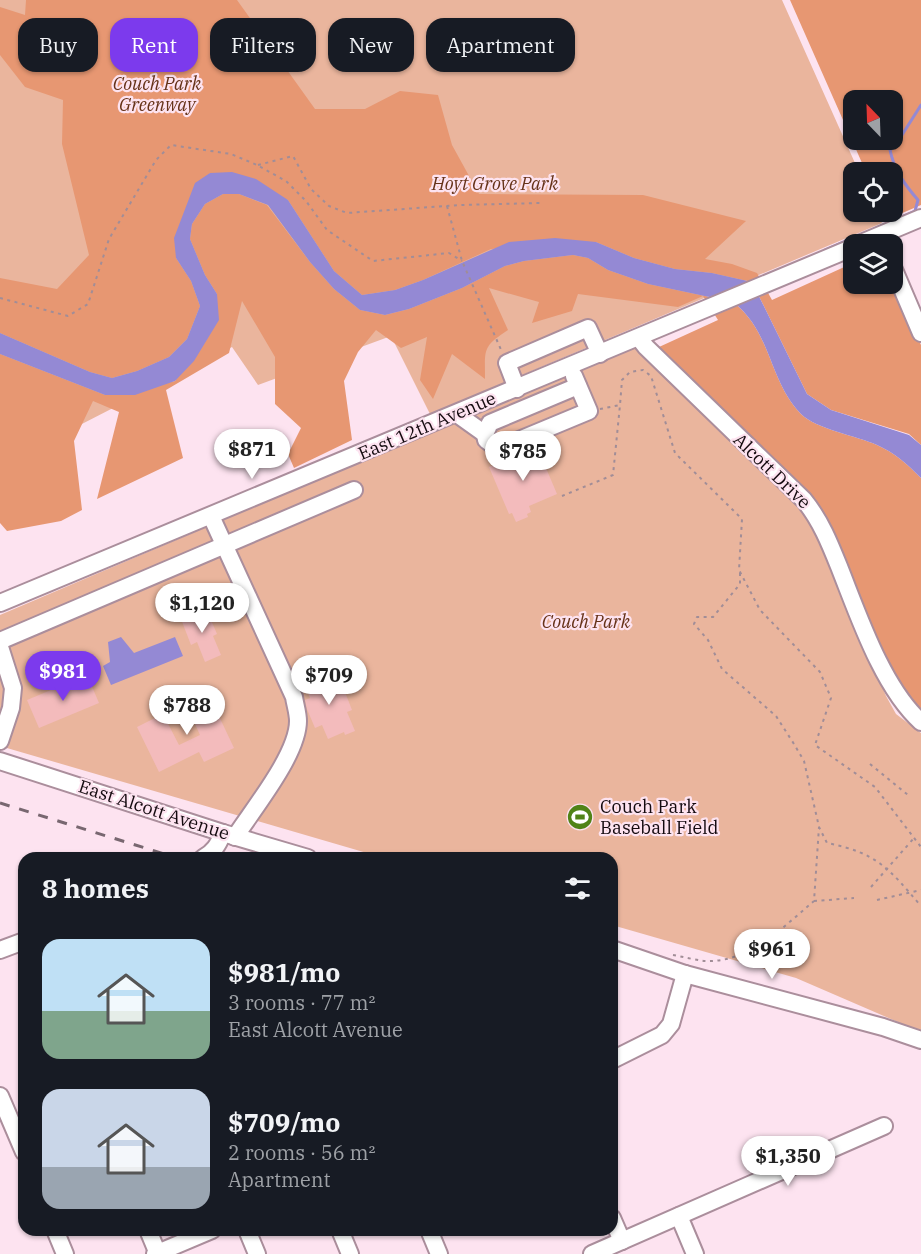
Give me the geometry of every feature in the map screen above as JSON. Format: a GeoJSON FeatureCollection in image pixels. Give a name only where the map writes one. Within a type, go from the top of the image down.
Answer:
{"type":"FeatureCollection","features":[{"type":"Feature","properties":{"kind":"street"},"geometry":{"type":"LineString","coordinates":[[893,234],[921,218]]}},
{"type":"Feature","properties":{"kind":"street","name":"East 12th Avenue"},"geometry":{"type":"LineString","coordinates":[[0,603],[843,252]]}},
{"type":"Feature","properties":{"kind":"street"},"geometry":{"type":"LineString","coordinates":[[903,291],[921,333]]}},
{"type":"Feature","properties":{"kind":"street"},"geometry":{"type":"LineString","coordinates":[[517,389],[507,363],[588,328],[600,354]]}},
{"type":"Feature","properties":{"kind":"street","name":"Alcott Drive"},"geometry":{"type":"LineString","coordinates":[[639,338],[804,500],[816,515],[861,621],[894,690],[906,708],[921,722]]}},
{"type":"Feature","properties":{"kind":"street"},"geometry":{"type":"LineString","coordinates":[[487,428],[486,441],[497,448],[589,411],[570,366]]}},
{"type":"Feature","properties":{"kind":"street"},"geometry":{"type":"LineString","coordinates":[[487,428],[578,386]]}},
{"type":"Feature","properties":{"kind":"street"},"geometry":{"type":"LineString","coordinates":[[465,410],[487,428]]}},
{"type":"Feature","properties":{"kind":"street"},"geometry":{"type":"LineString","coordinates":[[0,641],[354,490]]}},
{"type":"Feature","properties":{"kind":"street"},"geometry":{"type":"LineString","coordinates":[[211,516],[294,697],[298,721],[293,744],[285,760],[229,835],[213,852]]}},
{"type":"Feature","properties":{"kind":"street"},"geometry":{"type":"LineString","coordinates":[[0,647],[13,688],[11,708],[0,741]]}},
{"type":"Feature","properties":{"kind":"street","name":"East Alcott Avenue"},"geometry":{"type":"LineString","coordinates":[[0,761],[287,852]]}},
{"type":"Feature","properties":{"kind":"street"},"geometry":{"type":"LineString","coordinates":[[0,950],[18,943]]}},
{"type":"Feature","properties":{"kind":"street"},"geometry":{"type":"LineString","coordinates":[[618,951],[685,974],[883,1027],[921,1040]]}},
{"type":"Feature","properties":{"kind":"street"},"geometry":{"type":"LineString","coordinates":[[618,1057],[662,1035],[672,1024],[685,974]]}},
{"type":"Feature","properties":{"kind":"street"},"geometry":{"type":"LineString","coordinates":[[0,1096],[13,1129]]}},
{"type":"Feature","properties":{"kind":"street"},"geometry":{"type":"LineString","coordinates":[[592,1254],[884,1126]]}},
{"type":"Feature","properties":{"kind":"street"},"geometry":{"type":"LineString","coordinates":[[679,1216],[695,1254]]}},
{"type":"Feature","properties":{"kind":"street"},"geometry":{"type":"LineString","coordinates":[[618,1232],[622,1241]]}},
{"type":"Feature","properties":{"kind":"street"},"geometry":{"type":"LineString","coordinates":[[58,1236],[65,1254]]}},
{"type":"Feature","properties":{"kind":"street"},"geometry":{"type":"LineString","coordinates":[[150,1236],[157,1254],[198,1236]]}},
{"type":"Feature","properties":{"kind":"street"},"geometry":{"type":"LineString","coordinates":[[250,1236],[257,1254]]}},
{"type":"Feature","properties":{"kind":"street"},"geometry":{"type":"LineString","coordinates":[[342,1236],[350,1254]]}},
{"type":"Feature","properties":{"kind":"street"},"geometry":{"type":"LineString","coordinates":[[432,1236],[439,1254]]}},
{"type":"Feature","properties":{"kind":"path"},"geometry":{"type":"LineString","coordinates":[[0,298],[68,316],[88,304],[109,239],[156,160],[171,145],[231,154],[286,181],[306,201],[327,230],[373,261],[449,253],[462,261]]}},
{"type":"Feature","properties":{"kind":"path"},"geometry":{"type":"LineString","coordinates":[[257,165],[293,156],[310,189],[329,206],[347,213],[447,206],[541,203]]}},
{"type":"Feature","properties":{"kind":"path"},"geometry":{"type":"LineString","coordinates":[[447,206],[462,261],[507,363]]}},
{"type":"Feature","properties":{"kind":"path"},"geometry":{"type":"LineString","coordinates":[[562,495],[613,475],[622,380],[630,372],[643,370],[651,376],[675,453],[742,519],[740,584],[713,616],[698,617],[694,624],[708,640],[722,669],[776,716],[794,744],[804,761],[819,827],[827,843],[850,848],[887,867],[921,906]]}},
{"type":"Feature","properties":{"kind":"path"},"geometry":{"type":"LineString","coordinates":[[589,411],[620,405]]}},
{"type":"Feature","properties":{"kind":"path"},"geometry":{"type":"LineString","coordinates":[[740,570],[760,610],[820,672],[831,698],[815,745],[875,787],[921,847]]}},
{"type":"Feature","properties":{"kind":"path"},"geometry":{"type":"LineString","coordinates":[[870,764],[908,795]]}},
{"type":"Feature","properties":{"kind":"path"},"geometry":{"type":"LineString","coordinates":[[814,901],[819,827]]}},
{"type":"Feature","properties":{"kind":"path"},"geometry":{"type":"LineString","coordinates":[[871,887],[914,838]]}},
{"type":"Feature","properties":{"kind":"path"},"geometry":{"type":"LineString","coordinates":[[877,900],[921,890]]}},
{"type":"Feature","properties":{"kind":"path"},"geometry":{"type":"LineString","coordinates":[[668,954],[706,961],[735,956],[760,945],[814,901],[854,898]]}},
{"type":"Feature","properties":{"kind":"green space","name":"Hoyt Grove Park"},"geometry":{"type":"Polygon","coordinates":[[[0,0],[782,0],[843,136],[843,150],[849,150],[855,162],[843,162],[843,222],[882,223],[856,234],[843,234],[843,239],[430,414],[391,336],[258,385],[232,347],[0,466],[0,0]]]}},
{"type":"Feature","properties":{"kind":"green space","name":"Couch Park Greenway"},"geometry":{"type":"Polygon","coordinates":[[[26,0],[237,0],[250,18],[210,18],[210,72],[289,72],[315,109],[365,109],[400,91],[438,95],[452,145],[479,194],[643,195],[746,221],[705,259],[732,264],[757,273],[772,300],[843,268],[843,294],[898,294],[921,345],[921,445],[909,434],[831,410],[807,394],[752,282],[712,273],[675,269],[634,258],[596,242],[491,249],[423,280],[395,290],[362,295],[334,271],[288,200],[210,173],[176,258],[191,281],[200,306],[187,339],[169,357],[137,371],[112,378],[90,372],[0,333],[0,278],[57,289],[89,255],[62,144],[63,100],[25,87],[0,55],[0,7],[25,15],[26,0]]]}},
{"type":"Feature","properties":{"kind":"green space"},"geometry":{"type":"Polygon","coordinates":[[[790,0],[921,0],[921,205],[903,213],[903,162],[862,162],[856,150],[903,150],[903,90],[843,90],[843,120],[790,0]]]}},
{"type":"Feature","properties":{"kind":"green space"},"geometry":{"type":"Polygon","coordinates":[[[223,194],[239,194],[267,205],[310,262],[334,289],[360,310],[385,315],[409,309],[462,288],[505,266],[524,261],[573,255],[588,258],[608,270],[648,284],[733,302],[746,314],[755,327],[782,386],[790,401],[801,414],[816,424],[883,448],[900,459],[921,478],[921,718],[893,690],[804,500],[659,347],[718,320],[703,296],[678,307],[578,294],[572,311],[532,323],[539,302],[489,288],[508,330],[489,345],[485,355],[485,379],[452,354],[433,399],[420,380],[427,337],[401,348],[376,330],[358,352],[344,381],[352,440],[294,468],[288,454],[301,428],[275,404],[275,357],[242,301],[229,353],[166,390],[183,458],[97,499],[119,412],[93,401],[74,441],[82,510],[61,521],[7,531],[0,523],[0,354],[105,395],[175,381],[217,294],[205,275],[190,239],[192,224],[205,204],[223,194]]]}},
{"type":"Feature","properties":{"kind":"green space","name":"Couch Park"},"geometry":{"type":"Polygon","coordinates":[[[636,344],[814,519],[886,696],[896,714],[921,733],[921,1032],[796,978],[618,927],[618,852],[363,852],[0,746],[0,615],[636,344]]]}},
{"type":"Feature","properties":{"kind":"shaded area"},"geometry":{"type":"Polygon","coordinates":[[[232,172],[256,179],[288,200],[334,271],[362,295],[395,290],[423,280],[509,242],[555,238],[596,242],[634,258],[675,269],[712,273],[752,282],[807,394],[831,410],[909,435],[921,445],[921,478],[900,459],[883,448],[816,424],[801,414],[790,401],[782,386],[755,327],[746,314],[733,302],[648,284],[608,270],[588,258],[573,255],[524,261],[505,266],[462,288],[409,309],[385,315],[360,310],[334,289],[310,262],[268,205],[239,194],[223,194],[205,204],[192,224],[190,239],[205,275],[217,294],[219,320],[194,361],[175,381],[135,395],[105,395],[0,354],[0,333],[90,372],[112,378],[137,371],[169,357],[187,339],[200,306],[191,281],[176,258],[174,238],[195,183],[210,173],[232,172]]]}},
{"type":"Feature","properties":{"kind":"shaded area"},"geometry":{"type":"Polygon","coordinates":[[[121,637],[134,653],[175,637],[183,656],[111,685],[103,666],[110,662],[108,642],[121,637]]]}},
{"type":"Feature","properties":{"kind":"building"},"geometry":{"type":"Polygon","coordinates":[[[537,447],[557,494],[529,506],[531,512],[527,514],[528,517],[516,522],[512,513],[509,514],[489,467],[509,458],[508,456],[512,453],[517,455],[537,447]]]}},
{"type":"Feature","properties":{"kind":"building"},"geometry":{"type":"Polygon","coordinates":[[[206,608],[217,634],[213,636],[221,655],[205,662],[197,642],[191,645],[181,619],[206,608]]]}},
{"type":"Feature","properties":{"kind":"building"},"geometry":{"type":"Polygon","coordinates":[[[328,670],[336,689],[343,687],[352,710],[347,712],[355,731],[345,735],[344,732],[328,739],[322,725],[315,728],[307,709],[305,700],[310,698],[304,684],[321,677],[320,674],[328,670]]]}},
{"type":"Feature","properties":{"kind":"building"},"geometry":{"type":"Polygon","coordinates":[[[87,675],[99,703],[39,728],[27,700],[87,675]]]}},
{"type":"Feature","properties":{"kind":"building"},"geometry":{"type":"Polygon","coordinates":[[[208,693],[234,748],[204,762],[199,752],[159,772],[137,727],[163,714],[179,745],[200,735],[186,704],[208,693]]]}},
{"type":"Feature","properties":{"kind":"waterway"},"geometry":{"type":"LineString","coordinates":[[874,229],[915,211],[918,200],[901,177],[890,150],[895,146],[921,105]]}},
{"type":"Feature","properties":{"kind":"waterway"},"geometry":{"type":"LineString","coordinates":[[825,250],[843,242]]}},
{"type":"Feature","properties":{"kind":"railway"},"geometry":{"type":"LineString","coordinates":[[0,803],[158,852]]}},
{"type":"Feature","properties":{"kind":"place","name":"Couch Park Baseball Field"},"geometry":{"type":"Point","coordinates":[580,817]}}]}
